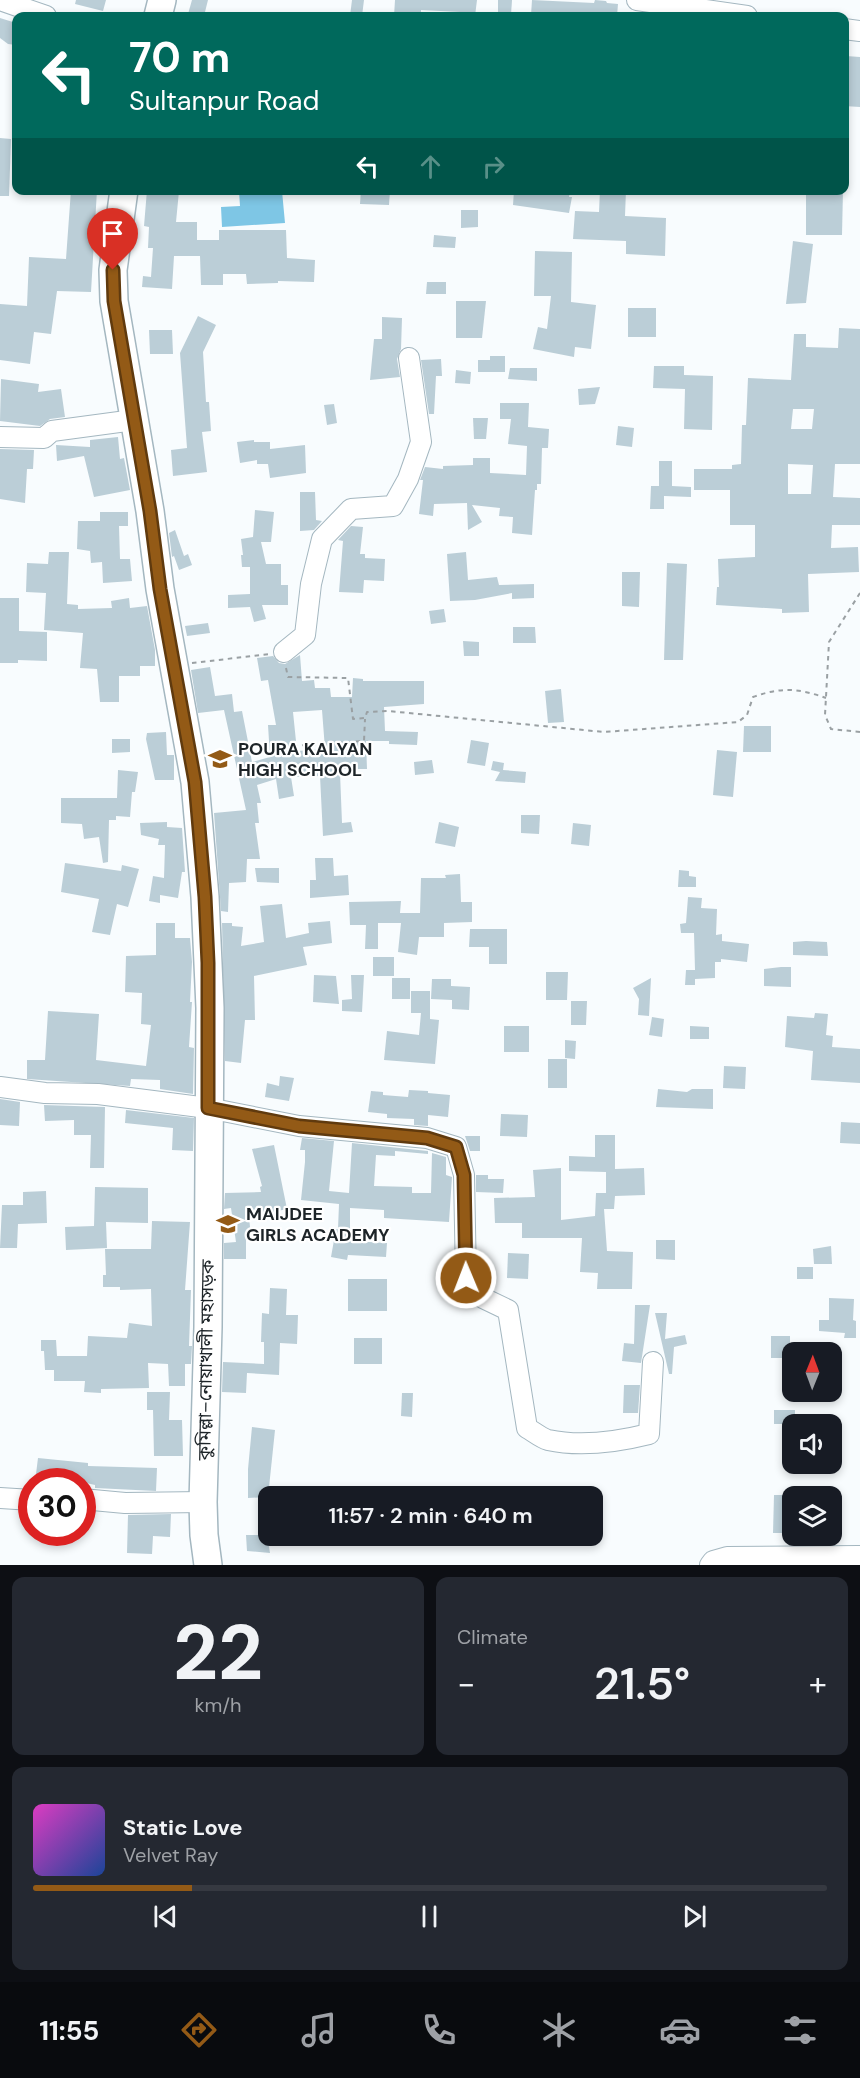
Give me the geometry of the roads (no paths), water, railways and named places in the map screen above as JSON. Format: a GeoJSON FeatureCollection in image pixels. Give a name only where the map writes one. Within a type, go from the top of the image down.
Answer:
{"type":"FeatureCollection","features":[{"type":"Feature","properties":{"kind":"highway","name":"কুমিল্লা–নোয়াখালী মহাসড়ক"},"geometry":{"type":"LineString","coordinates":[[123,195],[113,270],[114,301],[150,511],[160,589],[195,782],[205,897],[210,1008],[208,1327],[203,1502],[208,1565]]}},
{"type":"Feature","properties":{"kind":"street"},"geometry":{"type":"LineString","coordinates":[[0,0],[34,12]]}},
{"type":"Feature","properties":{"kind":"street"},"geometry":{"type":"LineString","coordinates":[[637,0],[720,12]]}},
{"type":"Feature","properties":{"kind":"street"},"geometry":{"type":"LineString","coordinates":[[284,652],[305,635],[310,584],[322,539],[351,509],[393,506],[408,479],[421,442],[409,358]]}},
{"type":"Feature","properties":{"kind":"street"},"geometry":{"type":"LineString","coordinates":[[0,437],[44,438],[52,431],[134,420]]}},
{"type":"Feature","properties":{"kind":"street"},"geometry":{"type":"LineString","coordinates":[[0,1087],[45,1093],[98,1094],[208,1108],[299,1126],[427,1138],[456,1147],[464,1175],[466,1278],[483,1298],[508,1310],[527,1428],[546,1439],[572,1442],[620,1441],[649,1434],[653,1362]]}},
{"type":"Feature","properties":{"kind":"street"},"geometry":{"type":"LineString","coordinates":[[0,1498],[18,1499]]}},
{"type":"Feature","properties":{"kind":"street"},"geometry":{"type":"LineString","coordinates":[[96,1500],[125,1503],[203,1502]]}},
{"type":"Feature","properties":{"kind":"street"},"geometry":{"type":"LineString","coordinates":[[710,1565],[712,1561],[727,1557],[860,1556]]}},
{"type":"Feature","properties":{"kind":"water"},"geometry":{"type":"Polygon","coordinates":[[[239,195],[282,195],[285,223],[222,227],[221,207],[240,206],[239,195]]]}},
{"type":"Feature","properties":{"kind":"place","name":"POURA KALYAN HIGH SCHOOL"},"geometry":{"type":"Point","coordinates":[220,759]}},
{"type":"Feature","properties":{"kind":"place","name":"MAIJDEE GIRLS ACADEMY"},"geometry":{"type":"Point","coordinates":[228,1224]}}]}
